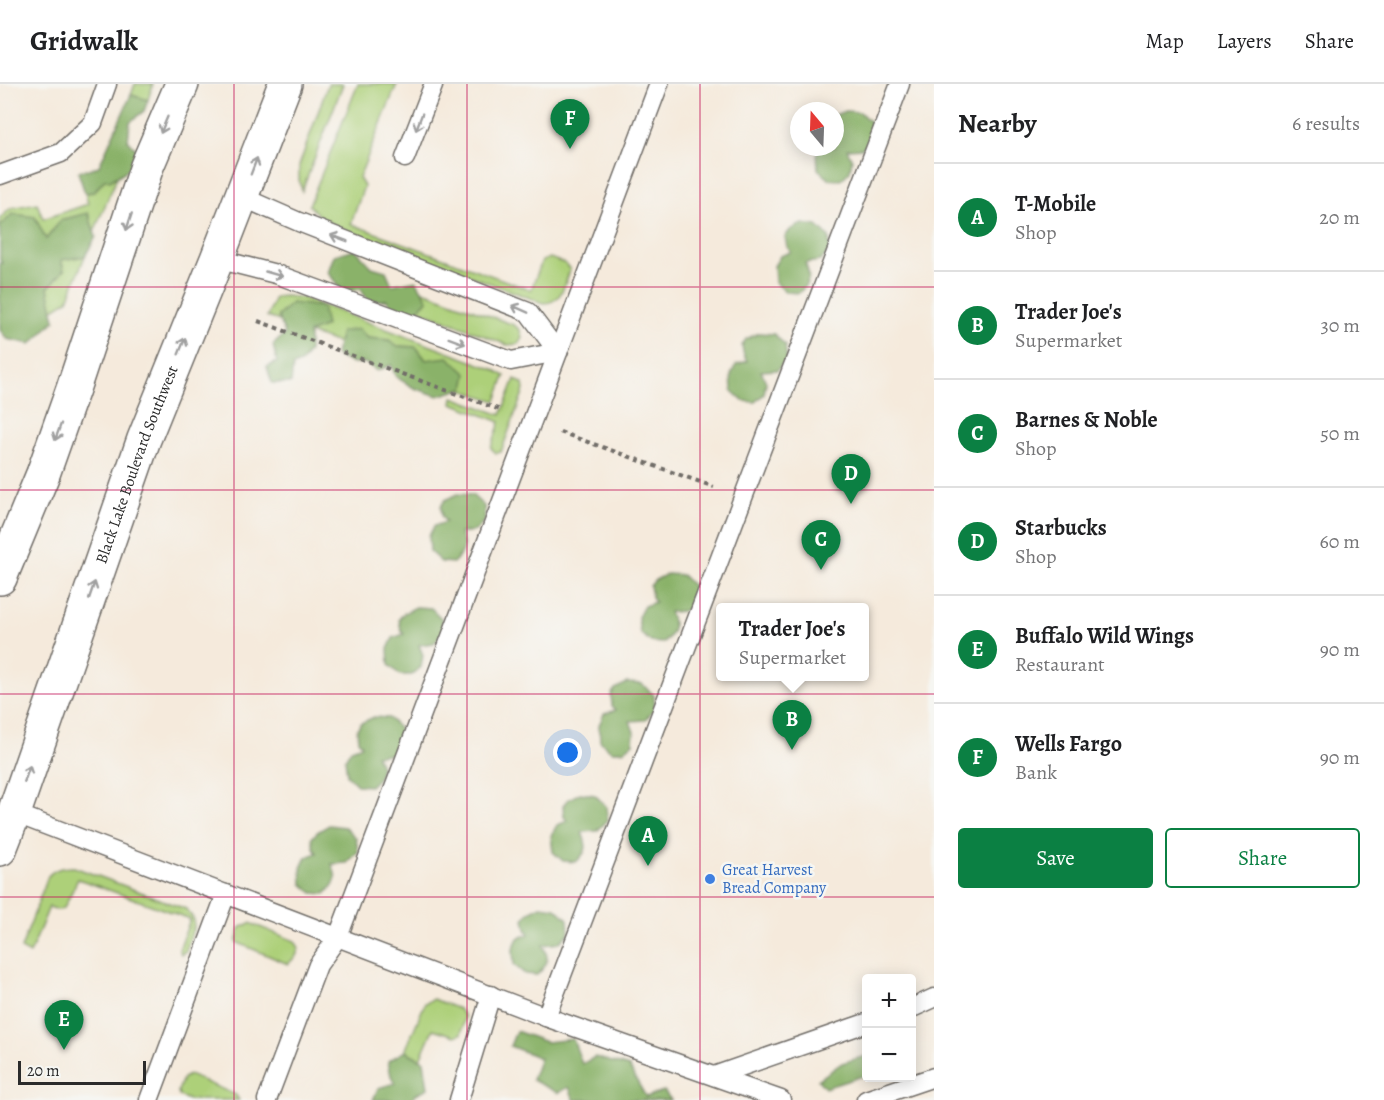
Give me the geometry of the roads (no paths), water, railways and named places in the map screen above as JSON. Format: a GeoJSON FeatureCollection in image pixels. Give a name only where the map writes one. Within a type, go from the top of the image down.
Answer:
{"type":"FeatureCollection","features":[{"type":"Feature","properties":{"kind":"main road"},"geometry":{"type":"LineString","coordinates":[[0,578],[66,411],[147,166],[182,84]]}},
{"type":"Feature","properties":{"kind":"main road","name":"Black Lake Boulevard Southwest"},"geometry":{"type":"LineString","coordinates":[[0,849],[144,439],[285,84]]}},
{"type":"Feature","properties":{"kind":"lane"},"geometry":{"type":"LineString","coordinates":[[0,175],[61,153],[93,123],[107,84]]}},
{"type":"Feature","properties":{"kind":"lane"},"geometry":{"type":"LineString","coordinates":[[267,1100],[318,965],[338,937],[659,84]]}},
{"type":"Feature","properties":{"kind":"lane"},"geometry":{"type":"LineString","coordinates":[[546,1017],[900,84]]}},
{"type":"Feature","properties":{"kind":"lane"},"geometry":{"type":"LineString","coordinates":[[405,158],[433,86]]}},
{"type":"Feature","properties":{"kind":"lane"},"geometry":{"type":"LineString","coordinates":[[242,197],[528,312],[558,352]]}},
{"type":"Feature","properties":{"kind":"lane"},"geometry":{"type":"LineString","coordinates":[[217,259],[276,274],[511,360],[558,352]]}},
{"type":"Feature","properties":{"kind":"lane"},"geometry":{"type":"LineString","coordinates":[[14,813],[546,1017],[781,1100]]}},
{"type":"Feature","properties":{"kind":"lane"},"geometry":{"type":"LineString","coordinates":[[149,1100],[226,894]]}},
{"type":"Feature","properties":{"kind":"lane"},"geometry":{"type":"LineString","coordinates":[[459,1100],[491,995]]}},
{"type":"Feature","properties":{"kind":"lane"},"geometry":{"type":"LineString","coordinates":[[916,1006],[934,998]]}},
{"type":"Feature","properties":{"kind":"lane"},"geometry":{"type":"LineString","coordinates":[[714,1076],[862,1025]]}},
{"type":"Feature","properties":{"kind":"lane"},"geometry":{"type":"LineString","coordinates":[[866,1100],[934,1077]]}},
{"type":"Feature","properties":{"kind":"place","name":"Wells Fargo"},"geometry":{"type":"Point","coordinates":[570,149]}},
{"type":"Feature","properties":{"kind":"place","name":"Starbucks"},"geometry":{"type":"Point","coordinates":[851,504]}},
{"type":"Feature","properties":{"kind":"place","name":"Barnes & Noble"},"geometry":{"type":"Point","coordinates":[821,570]}},
{"type":"Feature","properties":{"kind":"place","name":"Trader Joe's"},"geometry":{"type":"Point","coordinates":[792,750]}},
{"type":"Feature","properties":{"kind":"place","name":"T-Mobile"},"geometry":{"type":"Point","coordinates":[648,866]}},
{"type":"Feature","properties":{"kind":"place","name":"Great Harvest Bread Company"},"geometry":{"type":"Point","coordinates":[710,879]}},
{"type":"Feature","properties":{"kind":"place","name":"Buffalo Wild Wings"},"geometry":{"type":"Point","coordinates":[64,1050]}}]}
